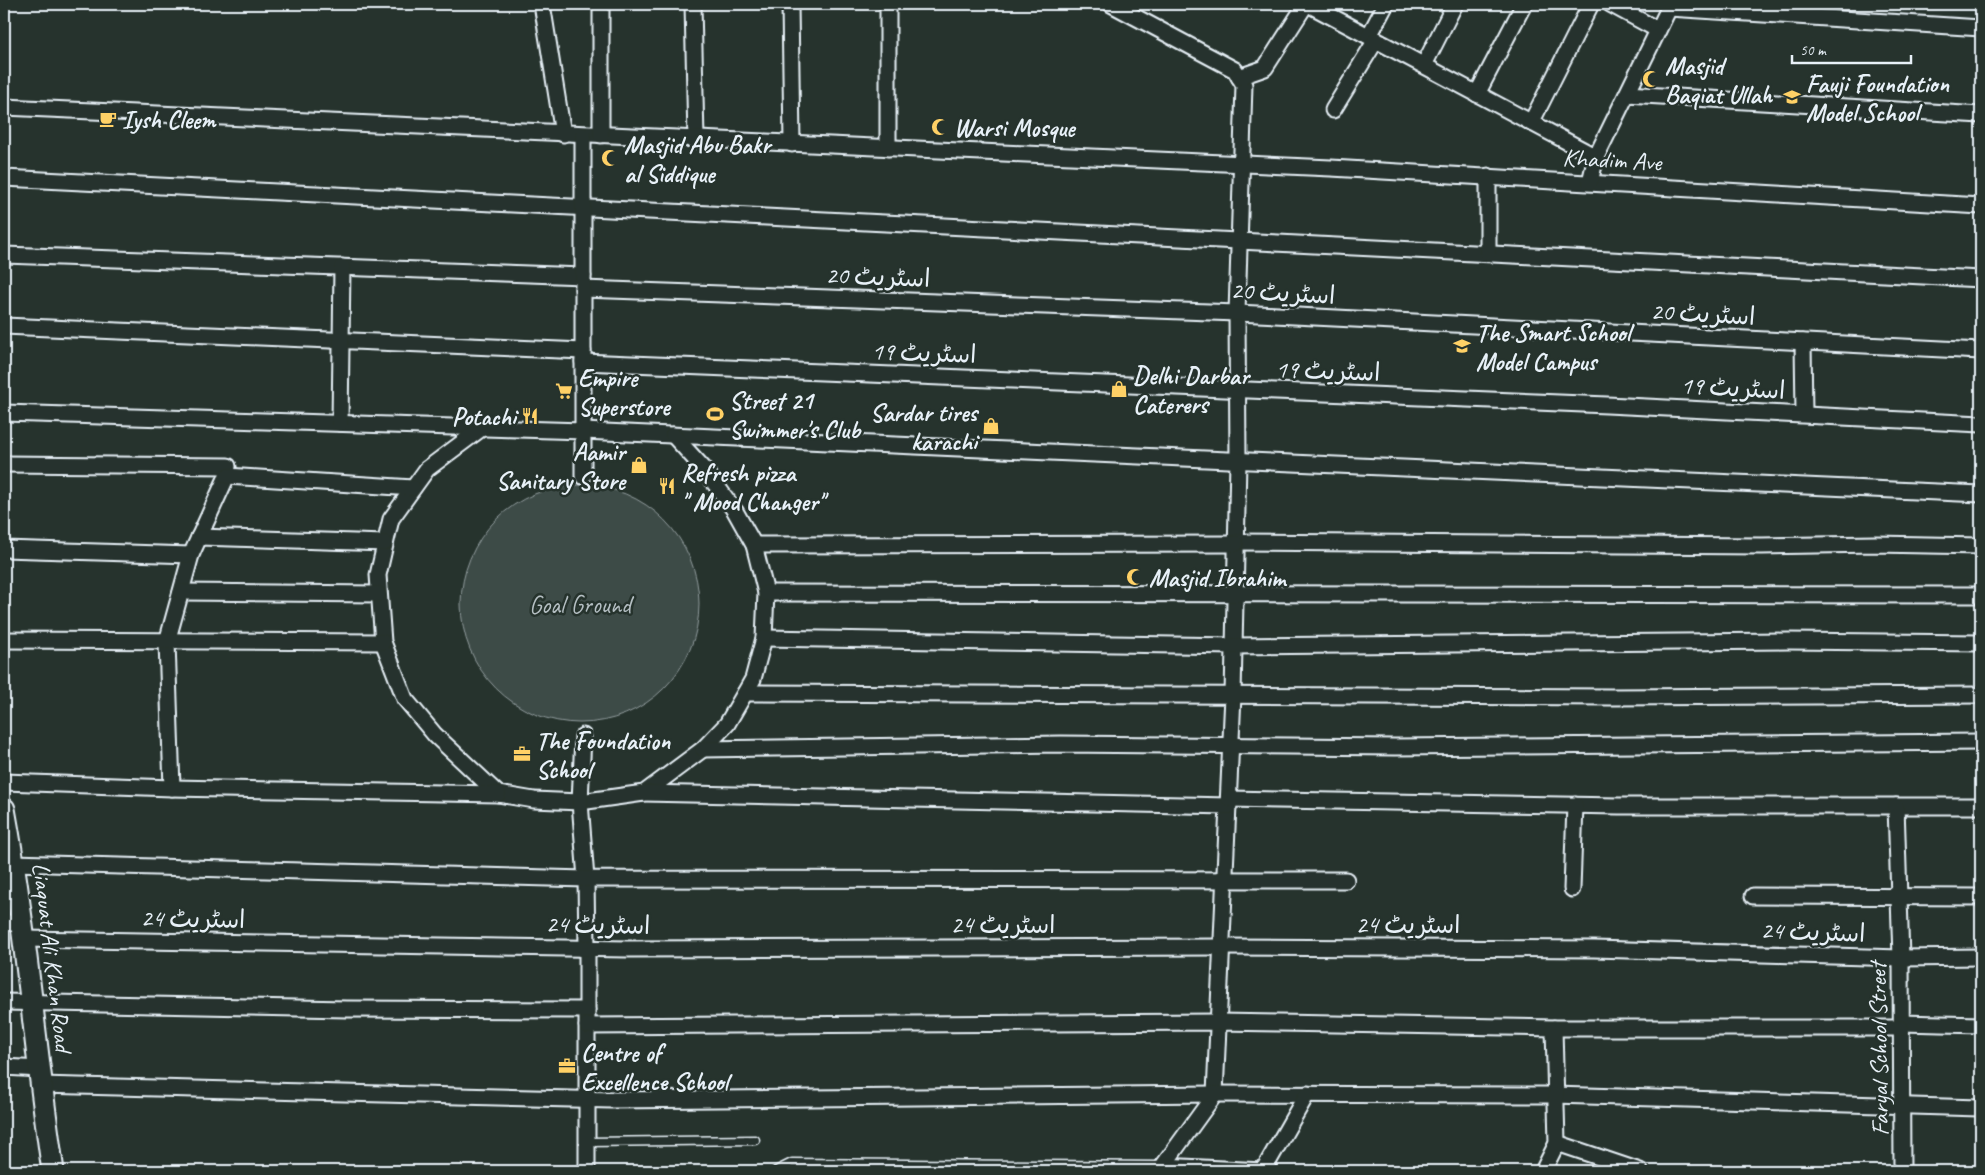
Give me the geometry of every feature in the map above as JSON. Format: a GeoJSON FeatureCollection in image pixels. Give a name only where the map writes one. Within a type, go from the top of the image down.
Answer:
{"type":"FeatureCollection","features":[{"type":"Feature","properties":{"kind":"main road","name":"Liaquat Ali Khan Road"},"geometry":{"type":"LineString","coordinates":[[4,809],[17,928],[33,1004],[40,1077],[54,1171]]}},
{"type":"Feature","properties":{"kind":"street"},"geometry":{"type":"LineString","coordinates":[[542,4],[562,134]]}},
{"type":"Feature","properties":{"kind":"street"},"geometry":{"type":"LineString","coordinates":[[601,4],[601,136]]}},
{"type":"Feature","properties":{"kind":"street"},"geometry":{"type":"LineString","coordinates":[[693,4],[696,140]]}},
{"type":"Feature","properties":{"kind":"street"},"geometry":{"type":"LineString","coordinates":[[790,4],[792,144]]}},
{"type":"Feature","properties":{"kind":"street"},"geometry":{"type":"LineString","coordinates":[[888,4],[888,148]]}},
{"type":"Feature","properties":{"kind":"street"},"geometry":{"type":"LineString","coordinates":[[1111,4],[1235,70],[1244,85],[1240,164],[1240,240],[1237,313],[1238,461],[1233,695],[1229,747],[1226,879],[1215,1094],[1163,1168]]}},
{"type":"Feature","properties":{"kind":"street"},"geometry":{"type":"LineString","coordinates":[[1333,110],[1372,38],[1386,4]]}},
{"type":"Feature","properties":{"kind":"street"},"geometry":{"type":"LineString","coordinates":[[1424,65],[1456,4]]}},
{"type":"Feature","properties":{"kind":"street"},"geometry":{"type":"LineString","coordinates":[[1477,94],[1524,4]]}},
{"type":"Feature","properties":{"kind":"street"},"geometry":{"type":"LineString","coordinates":[[1531,123],[1591,4]]}},
{"type":"Feature","properties":{"kind":"street"},"geometry":{"type":"LineString","coordinates":[[1610,4],[1658,30]]}},
{"type":"Feature","properties":{"kind":"street"},"geometry":{"type":"LineString","coordinates":[[1239,77],[1265,68],[1311,5],[1596,157]]}},
{"type":"Feature","properties":{"kind":"street"},"geometry":{"type":"LineString","coordinates":[[1590,182],[1596,157],[1670,6],[1981,28]]}},
{"type":"Feature","properties":{"kind":"street"},"geometry":{"type":"LineString","coordinates":[[1627,94],[1981,115]]}},
{"type":"Feature","properties":{"kind":"street","name":"Khadim Ave"},"geometry":{"type":"LineString","coordinates":[[4,107],[1488,176],[1981,206]]}},
{"type":"Feature","properties":{"kind":"street"},"geometry":{"type":"LineString","coordinates":[[583,135],[583,476]]}},
{"type":"Feature","properties":{"kind":"street"},"geometry":{"type":"LineString","coordinates":[[1488,176],[1488,253]]}},
{"type":"Feature","properties":{"kind":"street"},"geometry":{"type":"LineString","coordinates":[[4,178],[1981,279]]}},
{"type":"Feature","properties":{"kind":"street","name":"اسٹریٹ 20"},"geometry":{"type":"LineString","coordinates":[[4,255],[342,267],[583,282],[1981,351]]}},
{"type":"Feature","properties":{"kind":"street"},"geometry":{"type":"LineString","coordinates":[[340,424],[342,267]]}},
{"type":"Feature","properties":{"kind":"street","name":"اسٹریٹ 19"},"geometry":{"type":"LineString","coordinates":[[4,326],[342,340],[583,356],[1238,390],[1804,414],[1981,424]]}},
{"type":"Feature","properties":{"kind":"street"},"geometry":{"type":"LineString","coordinates":[[1803,342],[1804,414]]}},
{"type":"Feature","properties":{"kind":"street"},"geometry":{"type":"LineString","coordinates":[[4,413],[583,431],[1981,494]]}},
{"type":"Feature","properties":{"kind":"street"},"geometry":{"type":"LineString","coordinates":[[482,428],[427,469],[391,519],[378,575],[378,594],[383,642],[405,699],[435,735],[498,794]]}},
{"type":"Feature","properties":{"kind":"street"},"geometry":{"type":"LineString","coordinates":[[644,793],[703,749],[727,724],[753,680],[764,638],[766,593],[754,545],[735,511],[706,470],[673,435]]}},
{"type":"Feature","properties":{"kind":"street"},"geometry":{"type":"LineString","coordinates":[[4,464],[228,466],[227,476],[191,555],[167,642],[172,788]]}},
{"type":"Feature","properties":{"kind":"street"},"geometry":{"type":"LineString","coordinates":[[227,476],[413,488]]}},
{"type":"Feature","properties":{"kind":"street"},"geometry":{"type":"LineString","coordinates":[[199,537],[385,543]]}},
{"type":"Feature","properties":{"kind":"street"},"geometry":{"type":"LineString","coordinates":[[754,545],[1236,543],[1752,546],[1875,544],[1981,546]]}},
{"type":"Feature","properties":{"kind":"street"},"geometry":{"type":"LineString","coordinates":[[4,549],[191,555]]}},
{"type":"Feature","properties":{"kind":"street"},"geometry":{"type":"LineString","coordinates":[[181,592],[378,594]]}},
{"type":"Feature","properties":{"kind":"street"},"geometry":{"type":"LineString","coordinates":[[766,593],[1235,595],[1470,593],[1981,596]]}},
{"type":"Feature","properties":{"kind":"street"},"geometry":{"type":"LineString","coordinates":[[764,638],[1234,646],[1788,640],[1981,643]]}},
{"type":"Feature","properties":{"kind":"street"},"geometry":{"type":"LineString","coordinates":[[4,640],[383,642]]}},
{"type":"Feature","properties":{"kind":"street"},"geometry":{"type":"LineString","coordinates":[[745,693],[1611,697],[1981,695]]}},
{"type":"Feature","properties":{"kind":"street"},"geometry":{"type":"LineString","coordinates":[[583,736],[580,802],[586,879],[588,948],[587,1171]]}},
{"type":"Feature","properties":{"kind":"street"},"geometry":{"type":"LineString","coordinates":[[703,749],[1061,744],[1229,747],[1981,742]]}},
{"type":"Feature","properties":{"kind":"street"},"geometry":{"type":"LineString","coordinates":[[4,782],[172,788],[498,794],[534,800],[580,802],[644,793],[1229,802],[1981,806]]}},
{"type":"Feature","properties":{"kind":"street"},"geometry":{"type":"LineString","coordinates":[[1572,889],[1574,805]]}},
{"type":"Feature","properties":{"kind":"street","name":"Faryal School Street"},"geometry":{"type":"LineString","coordinates":[[1896,806],[1901,958],[1902,1171]]}},
{"type":"Feature","properties":{"kind":"street"},"geometry":{"type":"LineString","coordinates":[[9,855],[586,879],[1346,880]]}},
{"type":"Feature","properties":{"kind":"street"},"geometry":{"type":"LineString","coordinates":[[1753,896],[1981,897]]}},
{"type":"Feature","properties":{"kind":"street","name":"اسٹریٹ 24"},"geometry":{"type":"LineString","coordinates":[[17,928],[588,948],[1594,948],[1901,958],[1981,958]]}},
{"type":"Feature","properties":{"kind":"street"},"geometry":{"type":"LineString","coordinates":[[4,1002],[33,1004],[587,1010]]}},
{"type":"Feature","properties":{"kind":"street"},"geometry":{"type":"LineString","coordinates":[[587,1026],[1218,1022],[1554,1028],[1981,1025]]}},
{"type":"Feature","properties":{"kind":"street"},"geometry":{"type":"LineString","coordinates":[[1543,1171],[1556,1143],[1554,1028]]}},
{"type":"Feature","properties":{"kind":"street"},"geometry":{"type":"LineString","coordinates":[[4,1068],[40,1077],[587,1099],[1215,1094],[1554,1095],[1979,1108]]}},
{"type":"Feature","properties":{"kind":"street"},"geometry":{"type":"LineString","coordinates":[[1163,1168],[1263,1171],[1307,1094]]}},
{"type":"Feature","properties":{"kind":"street"},"geometry":{"type":"LineString","coordinates":[[1556,1143],[1640,1171]]}},
{"type":"Feature","properties":{"kind":"lane"},"geometry":{"type":"LineString","coordinates":[[587,1142],[755,1140]]}},
{"type":"Feature","properties":{"kind":"lane"},"geometry":{"type":"LineString","coordinates":[[776,1171],[792,1163],[1163,1168]]}},
{"type":"Feature","properties":{"kind":"green space","name":"Goal Ground"},"geometry":{"type":"Polygon","coordinates":[[[580,485],[614,490],[625,494],[646,505],[664,520],[679,538],[690,559],[694,570],[699,604],[694,638],[690,649],[679,670],[664,688],[646,703],[625,714],[614,718],[580,723],[546,718],[535,714],[514,703],[496,688],[481,670],[470,649],[466,638],[461,604],[466,570],[470,559],[481,538],[496,520],[514,505],[535,494],[546,490],[580,485]]]}},
{"type":"Feature","properties":{"kind":"place","name":"Masjid Baqiat Ullah"},"geometry":{"type":"Point","coordinates":[1651,79]}},
{"type":"Feature","properties":{"kind":"place","name":"Fauji Foundation Model School"},"geometry":{"type":"Point","coordinates":[1792,97]}},
{"type":"Feature","properties":{"kind":"place","name":"Iysh Cleem"},"geometry":{"type":"Point","coordinates":[108,119]}},
{"type":"Feature","properties":{"kind":"place","name":"Warsi Mosque"},"geometry":{"type":"Point","coordinates":[940,127]}},
{"type":"Feature","properties":{"kind":"place","name":"Masjid Abu Bakr al Siddique"},"geometry":{"type":"Point","coordinates":[610,158]}},
{"type":"Feature","properties":{"kind":"place","name":"The Smart School Model Campus"},"geometry":{"type":"Point","coordinates":[1462,346]}},
{"type":"Feature","properties":{"kind":"place","name":"Delhi Darbar Caterers"},"geometry":{"type":"Point","coordinates":[1119,389]}},
{"type":"Feature","properties":{"kind":"place","name":"Empire Superstore"},"geometry":{"type":"Point","coordinates":[564,391]}},
{"type":"Feature","properties":{"kind":"place","name":"Street 21 Swimmer's Club"},"geometry":{"type":"Point","coordinates":[715,414]}},
{"type":"Feature","properties":{"kind":"place","name":"Potachi"},"geometry":{"type":"Point","coordinates":[530,416]}},
{"type":"Feature","properties":{"kind":"place","name":"Sardar tires karachi"},"geometry":{"type":"Point","coordinates":[991,426]}},
{"type":"Feature","properties":{"kind":"place","name":"Aamir Sanitary Store"},"geometry":{"type":"Point","coordinates":[639,465]}},
{"type":"Feature","properties":{"kind":"place","name":"Refresh pizza \" Mood Changer\""},"geometry":{"type":"Point","coordinates":[667,486]}},
{"type":"Feature","properties":{"kind":"place","name":"Masjid Ibrahim"},"geometry":{"type":"Point","coordinates":[1135,577]}},
{"type":"Feature","properties":{"kind":"place","name":"The Foundation School"},"geometry":{"type":"Point","coordinates":[522,754]}},
{"type":"Feature","properties":{"kind":"place","name":"Centre of Excellence School"},"geometry":{"type":"Point","coordinates":[567,1066]}}]}
